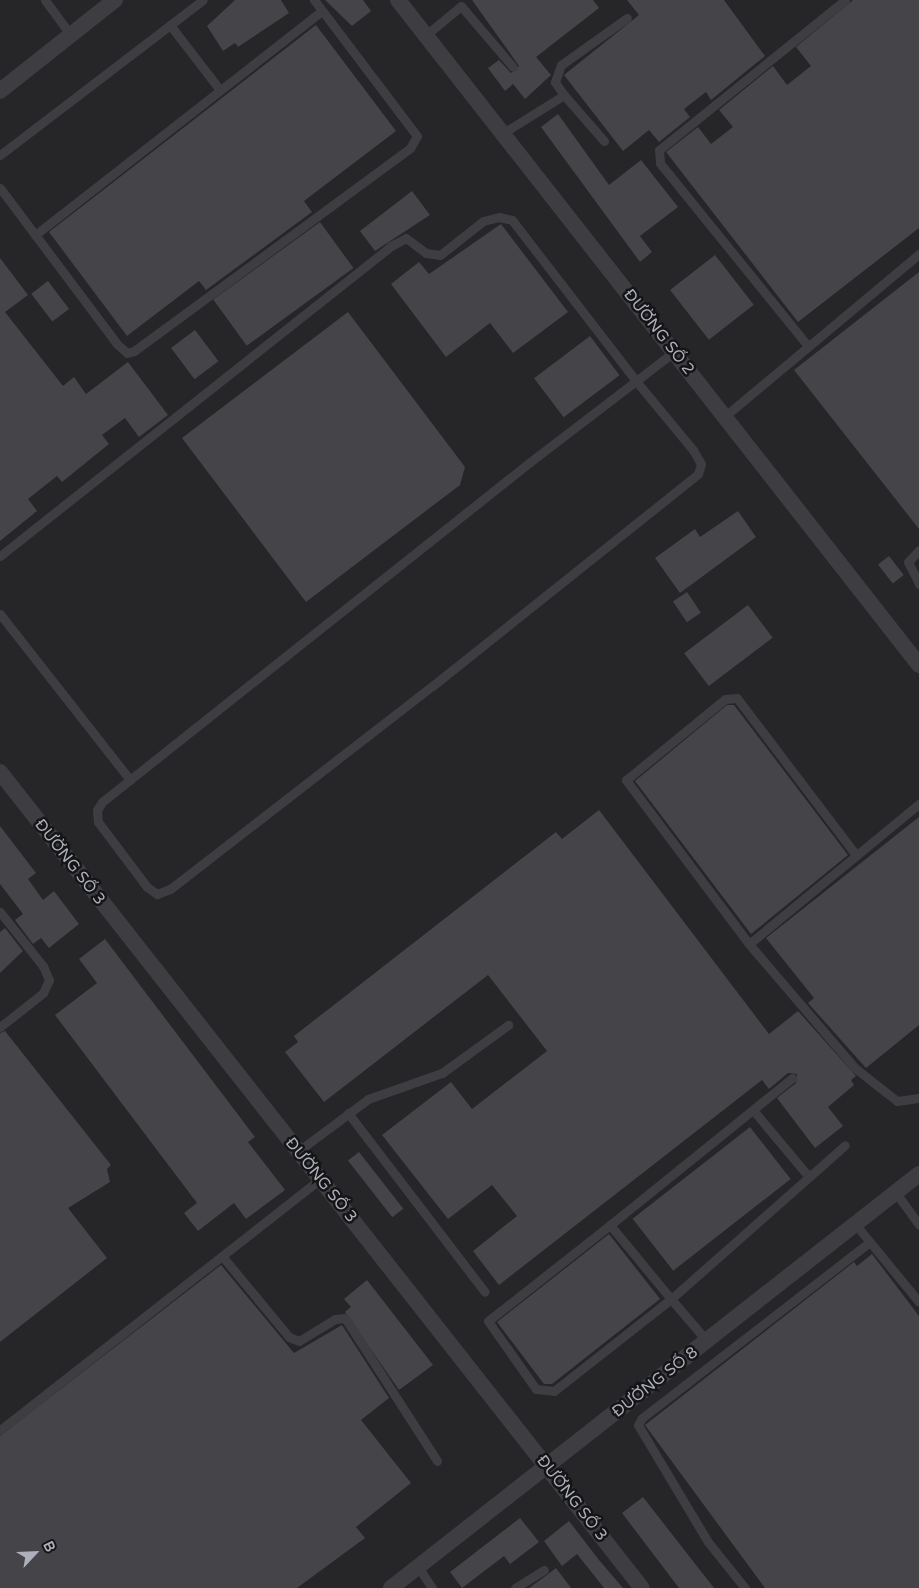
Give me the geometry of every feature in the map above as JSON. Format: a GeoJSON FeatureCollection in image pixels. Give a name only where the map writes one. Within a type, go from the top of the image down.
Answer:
{"type":"FeatureCollection","features":[{"type":"Feature","properties":{"kind":"street"},"geometry":{"type":"LineString","coordinates":[[0,91],[115,0]]}},
{"type":"Feature","properties":{"kind":"street","name":"ĐƯỜNG SỐ 2"},"geometry":{"type":"LineString","coordinates":[[398,0],[675,351],[724,417],[919,665]]}},
{"type":"Feature","properties":{"kind":"street","name":"ĐƯỜNG SỐ 3"},"geometry":{"type":"LineString","coordinates":[[0,772],[297,1152],[642,1588]]}},
{"type":"Feature","properties":{"kind":"street","name":"ĐƯỜNG SỐ 8"},"geometry":{"type":"LineString","coordinates":[[391,1588],[919,1174]]}},
{"type":"Feature","properties":{"kind":"lane"},"geometry":{"type":"LineString","coordinates":[[45,0],[70,34]]}},
{"type":"Feature","properties":{"kind":"lane"},"geometry":{"type":"LineString","coordinates":[[0,155],[203,0]]}},
{"type":"Feature","properties":{"kind":"lane"},"geometry":{"type":"LineString","coordinates":[[0,188],[127,353],[410,148],[417,136],[409,121],[314,0]]}},
{"type":"Feature","properties":{"kind":"lane"},"geometry":{"type":"LineString","coordinates":[[808,346],[660,163],[659,150],[844,0]]}},
{"type":"Feature","properties":{"kind":"lane"},"geometry":{"type":"LineString","coordinates":[[426,35],[460,3],[513,67]]}},
{"type":"Feature","properties":{"kind":"lane"},"geometry":{"type":"LineString","coordinates":[[35,235],[322,11]]}},
{"type":"Feature","properties":{"kind":"lane"},"geometry":{"type":"LineString","coordinates":[[604,142],[555,82],[561,65],[627,18]]}},
{"type":"Feature","properties":{"kind":"lane"},"geometry":{"type":"LineString","coordinates":[[170,25],[220,90]]}},
{"type":"Feature","properties":{"kind":"lane"},"geometry":{"type":"LineString","coordinates":[[503,133],[564,95]]}},
{"type":"Feature","properties":{"kind":"lane"},"geometry":{"type":"LineString","coordinates":[[0,556],[406,238],[426,252],[440,255],[482,221],[512,220],[636,381],[694,450],[701,464],[698,474],[409,704],[170,889],[157,894],[147,887],[98,822],[97,810],[102,802],[636,381],[675,351]]}},
{"type":"Feature","properties":{"kind":"lane"},"geometry":{"type":"LineString","coordinates":[[724,417],[919,254]]}},
{"type":"Feature","properties":{"kind":"lane"},"geometry":{"type":"LineString","coordinates":[[919,550],[908,562],[919,584]]}},
{"type":"Feature","properties":{"kind":"lane"},"geometry":{"type":"LineString","coordinates":[[0,614],[130,780]]}},
{"type":"Feature","properties":{"kind":"lane"},"geometry":{"type":"LineString","coordinates":[[856,855],[737,698],[725,699],[629,774],[626,784],[748,944],[878,1090],[897,1101],[919,1098]]}},
{"type":"Feature","properties":{"kind":"lane"},"geometry":{"type":"LineString","coordinates":[[748,944],[919,804]]}},
{"type":"Feature","properties":{"kind":"lane"},"geometry":{"type":"LineString","coordinates":[[0,912],[43,966],[49,980],[43,993],[0,1027]]}},
{"type":"Feature","properties":{"kind":"lane"},"geometry":{"type":"LineString","coordinates":[[297,1152],[348,1113],[393,1086],[442,1073],[508,1026]]}},
{"type":"Feature","properties":{"kind":"lane"},"geometry":{"type":"LineString","coordinates":[[792,1078],[488,1321],[526,1379],[536,1389],[554,1391],[670,1299],[845,1145]]}},
{"type":"Feature","properties":{"kind":"lane"},"geometry":{"type":"LineString","coordinates":[[753,1110],[809,1177]]}},
{"type":"Feature","properties":{"kind":"lane"},"geometry":{"type":"LineString","coordinates":[[348,1113],[485,1292]]}},
{"type":"Feature","properties":{"kind":"lane"},"geometry":{"type":"LineString","coordinates":[[0,1430],[320,1179]]}},
{"type":"Feature","properties":{"kind":"lane"},"geometry":{"type":"LineString","coordinates":[[896,1192],[919,1225]]}},
{"type":"Feature","properties":{"kind":"lane"},"geometry":{"type":"LineString","coordinates":[[856,1224],[919,1302]]}},
{"type":"Feature","properties":{"kind":"lane"},"geometry":{"type":"LineString","coordinates":[[610,1225],[707,1341]]}},
{"type":"Feature","properties":{"kind":"lane"},"geometry":{"type":"LineString","coordinates":[[745,1588],[708,1542],[638,1425],[870,1242]]}},
{"type":"Feature","properties":{"kind":"lane"},"geometry":{"type":"LineString","coordinates":[[222,1256],[289,1337],[299,1341],[335,1319],[345,1318],[437,1461]]}},
{"type":"Feature","properties":{"kind":"lane"},"geometry":{"type":"LineString","coordinates":[[418,1567],[432,1588]]}},
{"type":"Feature","properties":{"kind":"lane"},"geometry":{"type":"LineString","coordinates":[[516,1588],[544,1570]]}},
{"type":"Feature","properties":{"kind":"shaded area"},"geometry":{"type":"Polygon","coordinates":[[[0,0],[919,0],[919,1588],[0,1588],[0,0]]]}},
{"type":"Feature","properties":{"kind":"building"},"geometry":{"type":"Polygon","coordinates":[[[235,0],[281,0],[289,13],[238,47],[235,43],[223,51],[207,26],[235,0]]]}},
{"type":"Feature","properties":{"kind":"building"},"geometry":{"type":"Polygon","coordinates":[[[325,0],[363,0],[371,11],[352,26],[325,0]]]}},
{"type":"Feature","properties":{"kind":"building"},"geometry":{"type":"Polygon","coordinates":[[[472,0],[593,0],[599,8],[536,57],[551,75],[525,99],[513,84],[505,91],[488,68],[499,60],[511,73],[519,66],[472,0]]]}},
{"type":"Feature","properties":{"kind":"building"},"geometry":{"type":"Polygon","coordinates":[[[627,0],[724,0],[765,56],[711,100],[706,92],[684,109],[690,117],[659,142],[649,130],[623,151],[564,75],[639,15],[627,0]]]}},
{"type":"Feature","properties":{"kind":"building"},"geometry":{"type":"Polygon","coordinates":[[[853,0],[919,0],[919,228],[798,322],[666,152],[698,127],[711,144],[733,127],[719,110],[773,66],[787,85],[811,66],[796,47],[853,0]]]}},
{"type":"Feature","properties":{"kind":"building"},"geometry":{"type":"Polygon","coordinates":[[[316,25],[396,131],[304,201],[312,212],[206,290],[199,281],[127,336],[49,232],[316,25]]]}},
{"type":"Feature","properties":{"kind":"building"},"geometry":{"type":"Polygon","coordinates":[[[558,114],[609,185],[641,160],[678,207],[640,236],[652,252],[640,262],[541,127],[558,114]]]}},
{"type":"Feature","properties":{"kind":"building"},"geometry":{"type":"Polygon","coordinates":[[[412,191],[430,215],[375,251],[360,231],[412,191]]]}},
{"type":"Feature","properties":{"kind":"building"},"geometry":{"type":"Polygon","coordinates":[[[320,222],[354,268],[247,346],[213,300],[320,222]]]}},
{"type":"Feature","properties":{"kind":"building"},"geometry":{"type":"Polygon","coordinates":[[[501,224],[568,312],[513,353],[490,323],[446,357],[391,284],[419,262],[429,274],[501,224]]]}},
{"type":"Feature","properties":{"kind":"building"},"geometry":{"type":"Polygon","coordinates":[[[715,255],[754,305],[709,340],[670,290],[715,255]]]}},
{"type":"Feature","properties":{"kind":"building"},"geometry":{"type":"Polygon","coordinates":[[[0,258],[28,295],[5,312],[63,386],[74,377],[86,394],[128,362],[168,415],[139,437],[125,418],[102,435],[109,444],[62,482],[57,476],[28,499],[37,511],[0,541],[0,258]]]}},
{"type":"Feature","properties":{"kind":"building"},"geometry":{"type":"Polygon","coordinates":[[[919,272],[919,529],[794,370],[919,272]]]}},
{"type":"Feature","properties":{"kind":"building"},"geometry":{"type":"Polygon","coordinates":[[[48,281],[69,309],[52,322],[31,294],[48,281]]]}},
{"type":"Feature","properties":{"kind":"building"},"geometry":{"type":"Polygon","coordinates":[[[348,312],[465,467],[460,485],[306,602],[182,438],[348,312]]]}},
{"type":"Feature","properties":{"kind":"building"},"geometry":{"type":"Polygon","coordinates":[[[195,330],[218,361],[195,379],[171,348],[195,330]]]}},
{"type":"Feature","properties":{"kind":"building"},"geometry":{"type":"Polygon","coordinates":[[[590,336],[619,375],[564,417],[534,378],[590,336]]]}},
{"type":"Feature","properties":{"kind":"building"},"geometry":{"type":"Polygon","coordinates":[[[738,511],[756,537],[680,593],[655,558],[695,529],[700,537],[738,511]]]}},
{"type":"Feature","properties":{"kind":"building"},"geometry":{"type":"Polygon","coordinates":[[[889,556],[904,575],[893,584],[878,565],[889,556]]]}},
{"type":"Feature","properties":{"kind":"building"},"geometry":{"type":"Polygon","coordinates":[[[687,592],[701,613],[687,622],[673,602],[687,592]]]}},
{"type":"Feature","properties":{"kind":"building"},"geometry":{"type":"Polygon","coordinates":[[[748,605],[773,638],[709,686],[684,653],[748,605]]]}},
{"type":"Feature","properties":{"kind":"building"},"geometry":{"type":"Polygon","coordinates":[[[727,705],[734,705],[848,855],[751,934],[635,781],[727,705]]]}},
{"type":"Feature","properties":{"kind":"building"},"geometry":{"type":"Polygon","coordinates":[[[599,810],[769,1034],[798,1011],[856,1076],[851,1080],[854,1085],[828,1107],[843,1126],[815,1148],[777,1098],[796,1083],[797,1074],[788,1073],[769,1089],[762,1080],[499,1285],[473,1251],[517,1216],[492,1185],[448,1219],[382,1135],[451,1082],[472,1109],[547,1051],[488,975],[324,1102],[285,1052],[298,1042],[294,1036],[556,832],[562,839],[599,810]]]}},
{"type":"Feature","properties":{"kind":"building"},"geometry":{"type":"Polygon","coordinates":[[[919,817],[919,1025],[866,1068],[808,1003],[814,998],[766,938],[919,817]]]}},
{"type":"Feature","properties":{"kind":"building"},"geometry":{"type":"Polygon","coordinates":[[[0,826],[36,873],[28,879],[43,900],[54,891],[79,924],[49,948],[41,938],[33,944],[15,920],[23,914],[0,884],[0,826]]]}},
{"type":"Feature","properties":{"kind":"building"},"geometry":{"type":"Polygon","coordinates":[[[5,928],[23,951],[0,973],[0,932],[5,928]]]}},
{"type":"Feature","properties":{"kind":"building"},"geometry":{"type":"Polygon","coordinates":[[[105,939],[255,1137],[248,1142],[285,1190],[246,1219],[234,1203],[198,1231],[184,1213],[197,1203],[55,1015],[97,983],[79,959],[105,939]]]}},
{"type":"Feature","properties":{"kind":"building"},"geometry":{"type":"Polygon","coordinates":[[[5,1031],[111,1165],[107,1169],[110,1182],[68,1208],[107,1258],[0,1342],[0,1033],[5,1031]]]}},
{"type":"Feature","properties":{"kind":"building"},"geometry":{"type":"Polygon","coordinates":[[[750,1127],[791,1179],[673,1271],[633,1219],[750,1127]]]}},
{"type":"Feature","properties":{"kind":"building"},"geometry":{"type":"Polygon","coordinates":[[[359,1152],[403,1209],[392,1217],[348,1161],[359,1152]]]}},
{"type":"Feature","properties":{"kind":"building"},"geometry":{"type":"Polygon","coordinates":[[[609,1234],[660,1299],[552,1384],[544,1384],[497,1322],[609,1234]]]}},
{"type":"Feature","properties":{"kind":"building"},"geometry":{"type":"Polygon","coordinates":[[[872,1254],[919,1316],[919,1588],[765,1588],[645,1425],[854,1262],[857,1266],[872,1254]]]}},
{"type":"Feature","properties":{"kind":"building"},"geometry":{"type":"Polygon","coordinates":[[[221,1265],[294,1353],[342,1325],[389,1398],[361,1420],[411,1483],[356,1527],[365,1538],[297,1588],[0,1588],[0,1436],[221,1265]]]}},
{"type":"Feature","properties":{"kind":"building"},"geometry":{"type":"Polygon","coordinates":[[[367,1280],[433,1365],[399,1390],[345,1312],[351,1307],[344,1299],[367,1280]]]}},
{"type":"Feature","properties":{"kind":"building"},"geometry":{"type":"Polygon","coordinates":[[[643,1497],[714,1588],[679,1588],[622,1513],[643,1497]]]}},
{"type":"Feature","properties":{"kind":"building"},"geometry":{"type":"Polygon","coordinates":[[[520,1518],[539,1542],[510,1564],[504,1556],[462,1588],[450,1572],[520,1518]]]}},
{"type":"Feature","properties":{"kind":"building"},"geometry":{"type":"Polygon","coordinates":[[[569,1521],[623,1588],[604,1588],[577,1554],[562,1566],[544,1541],[569,1521]]]}},
{"type":"Feature","properties":{"kind":"building"},"geometry":{"type":"Polygon","coordinates":[[[556,1568],[571,1588],[529,1588],[547,1575],[556,1568]]]}}]}
